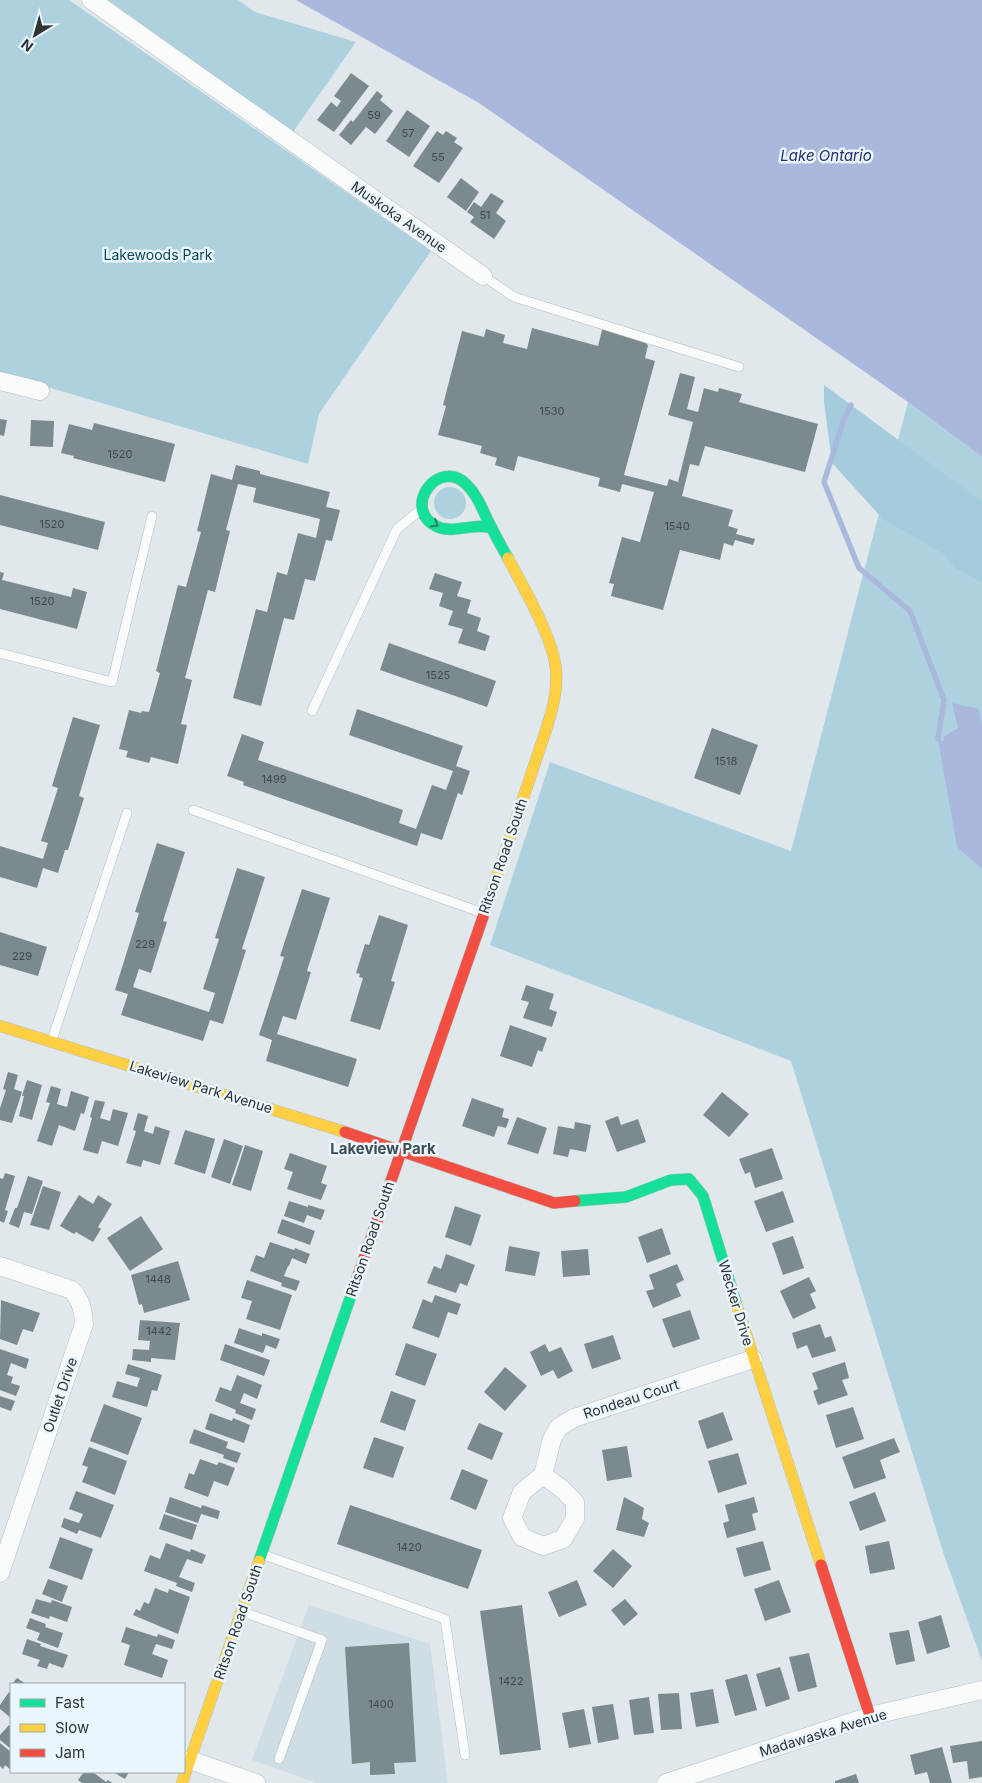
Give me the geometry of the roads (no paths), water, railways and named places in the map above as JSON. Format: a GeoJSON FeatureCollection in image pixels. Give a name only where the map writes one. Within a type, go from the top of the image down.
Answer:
{"type":"FeatureCollection","features":[{"type":"Feature","properties":{"kind":"street","name":"Muskoka Avenue"},"geometry":{"type":"LineString","coordinates":[[92,0],[482,276]]}},
{"type":"Feature","properties":{"kind":"street"},"geometry":{"type":"LineString","coordinates":[[0,381],[40,391]]}},
{"type":"Feature","properties":{"kind":"street","name":"Ritson Road South"},"geometry":{"type":"LineString","coordinates":[[182,1783],[535,766],[554,698],[556,669],[552,651],[506,552],[472,490],[458,478],[449,475],[442,476],[430,484],[420,500],[421,509]]}},
{"type":"Feature","properties":{"kind":"street"},"geometry":{"type":"LineString","coordinates":[[421,509],[428,520],[436,527],[448,530],[481,524],[492,528]]}},
{"type":"Feature","properties":{"kind":"street","name":"Lakeview Park Avenue"},"geometry":{"type":"LineString","coordinates":[[0,1026],[52,1040],[401,1150]]}},
{"type":"Feature","properties":{"kind":"street","name":"Wecker Drive"},"geometry":{"type":"LineString","coordinates":[[401,1150],[554,1203],[626,1197],[671,1180],[688,1179],[703,1196],[753,1360],[870,1716]]}},
{"type":"Feature","properties":{"kind":"street","name":"Outlet Drive"},"geometry":{"type":"LineString","coordinates":[[0,1266],[72,1290],[83,1307],[84,1324],[0,1574]]}},
{"type":"Feature","properties":{"kind":"street","name":"Rondeau Court"},"geometry":{"type":"LineString","coordinates":[[543,1475],[552,1439],[559,1428],[574,1418],[753,1360]]}},
{"type":"Feature","properties":{"kind":"street","name":"Madawaska Avenue"},"geometry":{"type":"LineString","coordinates":[[666,1783],[870,1716],[982,1690]]}},
{"type":"Feature","properties":{"kind":"street"},"geometry":{"type":"LineString","coordinates":[[190,1760],[256,1783]]}},
{"type":"Feature","properties":{"kind":"lane","name":"Muskoka Avenue"},"geometry":{"type":"LineString","coordinates":[[482,276],[514,297],[739,367]]}},
{"type":"Feature","properties":{"kind":"lane"},"geometry":{"type":"LineString","coordinates":[[312,711],[397,529],[421,509]]}},
{"type":"Feature","properties":{"kind":"lane"},"geometry":{"type":"LineString","coordinates":[[0,653],[112,682],[152,516]]}},
{"type":"Feature","properties":{"kind":"lane"},"geometry":{"type":"LineString","coordinates":[[193,810],[484,913]]}},
{"type":"Feature","properties":{"kind":"lane"},"geometry":{"type":"LineString","coordinates":[[52,1040],[127,813]]}},
{"type":"Feature","properties":{"kind":"lane"},"geometry":{"type":"LineString","coordinates":[[261,1554],[446,1619],[465,1755]]}},
{"type":"Feature","properties":{"kind":"lane"},"geometry":{"type":"LineString","coordinates":[[242,1612],[322,1640],[279,1759]]}},
{"type":"Feature","properties":{"kind":"water","name":"Lake Ontario"},"geometry":{"type":"Polygon","coordinates":[[[296,0],[982,0],[982,457],[908,402],[479,103],[296,0]]]}},
{"type":"Feature","properties":{"kind":"water"},"geometry":{"type":"Polygon","coordinates":[[[952,703],[979,709],[982,725],[982,869],[957,847],[938,739],[945,741],[943,737],[958,728],[952,703]]]}},
{"type":"Feature","properties":{"kind":"waterway"},"geometry":{"type":"LineString","coordinates":[[851,405],[844,419],[824,482],[859,568],[910,611],[944,700],[938,739]]}},
{"type":"Feature","properties":{"kind":"district","name":"Lakeview Park"},"geometry":{"type":"Point","coordinates":[383,1149]}},
{"type":"Feature","properties":{"kind":"park label","name":"Lakewoods Park"},"geometry":{"type":"Point","coordinates":[158,255]}}]}
